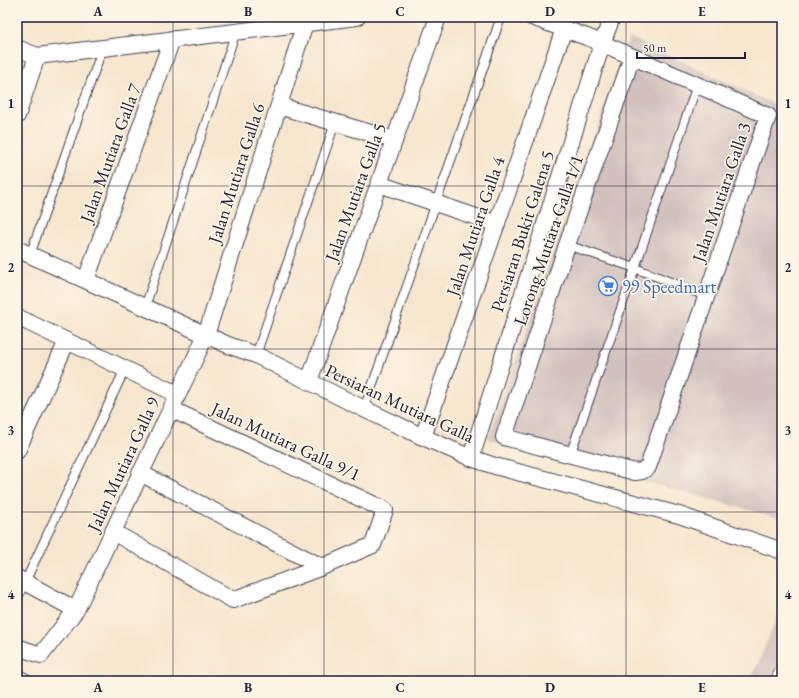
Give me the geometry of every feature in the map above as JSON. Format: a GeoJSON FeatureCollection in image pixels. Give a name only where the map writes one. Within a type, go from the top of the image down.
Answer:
{"type":"FeatureCollection","features":[{"type":"Feature","properties":{"kind":"street"},"geometry":{"type":"LineString","coordinates":[[17,48],[37,56],[357,17]]}},
{"type":"Feature","properties":{"kind":"street","name":"Jalan Mutiara Galla 5"},"geometry":{"type":"LineString","coordinates":[[309,381],[438,17]]}},
{"type":"Feature","properties":{"kind":"street","name":"Jalan Mutiara Galla 3"},"geometry":{"type":"LineString","coordinates":[[532,17],[602,44],[768,116],[648,467],[642,471],[635,472],[570,455]]}},
{"type":"Feature","properties":{"kind":"street","name":"Persiaran Bukit Galena 5"},"geometry":{"type":"LineString","coordinates":[[471,458],[602,44],[612,17]]}},
{"type":"Feature","properties":{"kind":"street","name":"Jalan Mutiara Galla 6"},"geometry":{"type":"LineString","coordinates":[[206,335],[305,23]]}},
{"type":"Feature","properties":{"kind":"street","name":"Jalan Mutiara Galla 4"},"geometry":{"type":"LineString","coordinates":[[423,437],[564,29]]}},
{"type":"Feature","properties":{"kind":"street","name":"Jalan Mutiara Galla 7"},"geometry":{"type":"LineString","coordinates":[[86,280],[172,39]]}},
{"type":"Feature","properties":{"kind":"street"},"geometry":{"type":"LineString","coordinates":[[17,116],[37,56]]}},
{"type":"Feature","properties":{"kind":"street","name":"Lorong Mutiara Galla 1/1"},"geometry":{"type":"LineString","coordinates":[[570,455],[504,437],[567,245],[632,57]]}},
{"type":"Feature","properties":{"kind":"street"},"geometry":{"type":"LineString","coordinates":[[279,106],[394,140]]}},
{"type":"Feature","properties":{"kind":"street"},"geometry":{"type":"LineString","coordinates":[[379,184],[497,224]]}},
{"type":"Feature","properties":{"kind":"street","name":"Persiaran Mutiara Galla"},"geometry":{"type":"LineString","coordinates":[[23,252],[228,345],[256,355],[364,409],[471,458],[495,466],[679,515],[782,551]]}},
{"type":"Feature","properties":{"kind":"street"},"geometry":{"type":"LineString","coordinates":[[17,317],[177,394]]}},
{"type":"Feature","properties":{"kind":"street","name":"Jalan Mutiara Galla 9"},"geometry":{"type":"LineString","coordinates":[[17,647],[41,655],[76,610],[206,335]]}},
{"type":"Feature","properties":{"kind":"street"},"geometry":{"type":"LineString","coordinates":[[17,451],[67,341]]}},
{"type":"Feature","properties":{"kind":"street","name":"Jalan Mutiara Galla 9/1"},"geometry":{"type":"LineString","coordinates":[[171,409],[385,510],[373,545],[322,567]]}},
{"type":"Feature","properties":{"kind":"street"},"geometry":{"type":"LineString","coordinates":[[140,473],[322,567]]}},
{"type":"Feature","properties":{"kind":"street"},"geometry":{"type":"LineString","coordinates":[[113,532],[233,600],[322,567]]}},
{"type":"Feature","properties":{"kind":"street"},"geometry":{"type":"LineString","coordinates":[[21,580],[76,610]]}},
{"type":"Feature","properties":{"kind":"street"},"geometry":{"type":"LineString","coordinates":[[779,681],[782,674]]}},
{"type":"Feature","properties":{"kind":"street"},"geometry":{"type":"LineString","coordinates":[[17,678],[24,681]]}},
{"type":"Feature","properties":{"kind":"lane"},"geometry":{"type":"LineString","coordinates":[[364,409],[502,17]]}},
{"type":"Feature","properties":{"kind":"lane"},"geometry":{"type":"LineString","coordinates":[[144,307],[236,31]]}},
{"type":"Feature","properties":{"kind":"lane"},"geometry":{"type":"LineString","coordinates":[[23,252],[104,47]]}},
{"type":"Feature","properties":{"kind":"lane"},"geometry":{"type":"LineString","coordinates":[[570,455],[697,85]]}},
{"type":"Feature","properties":{"kind":"lane"},"geometry":{"type":"LineString","coordinates":[[256,355],[335,123]]}},
{"type":"Feature","properties":{"kind":"lane"},"geometry":{"type":"LineString","coordinates":[[567,245],[635,268],[706,296]]}},
{"type":"Feature","properties":{"kind":"lane"},"geometry":{"type":"LineString","coordinates":[[17,599],[21,580],[125,369]]}},
{"type":"Feature","properties":{"kind":"shaded area"},"geometry":{"type":"Polygon","coordinates":[[[629,37],[782,108],[782,519],[488,439],[629,37]]]}},
{"type":"Feature","properties":{"kind":"shaded area"},"geometry":{"type":"Polygon","coordinates":[[[782,607],[782,681],[750,681],[782,607]]]}},
{"type":"Feature","properties":{"kind":"place","name":"99 Speedmart"},"geometry":{"type":"Point","coordinates":[608,286]}}]}
